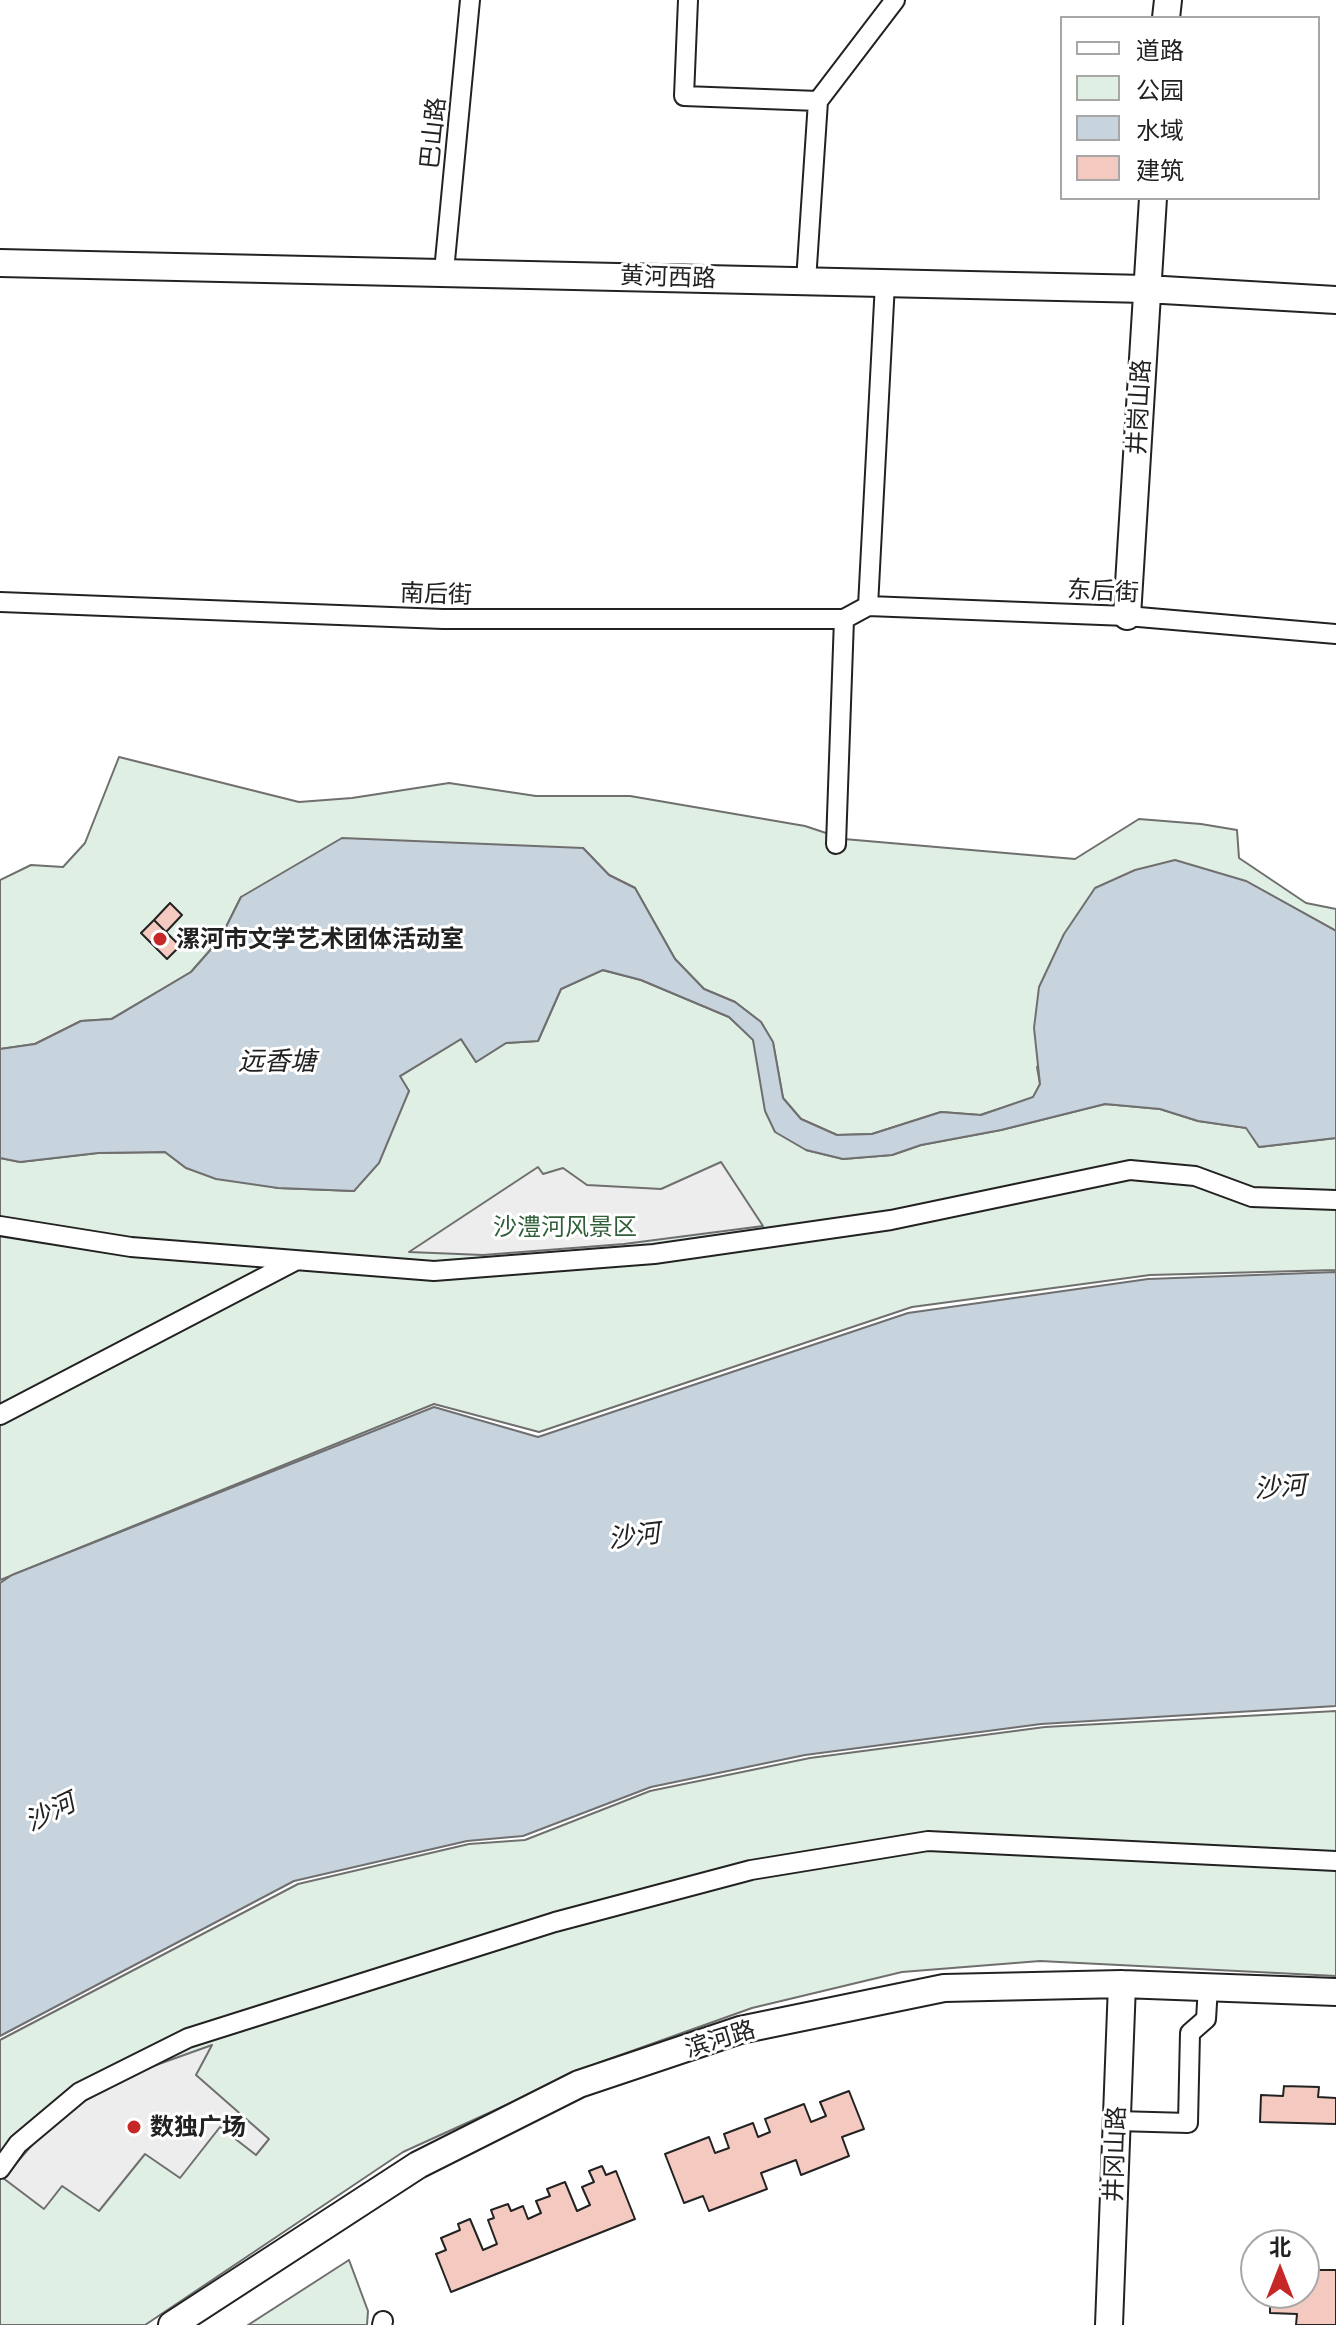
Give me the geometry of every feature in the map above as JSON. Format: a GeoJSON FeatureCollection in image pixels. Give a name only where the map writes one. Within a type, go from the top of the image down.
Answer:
{"type":"FeatureCollection","features":[{"type":"Feature","properties":{"kind":"street","name":"巴山路"},"geometry":{"type":"LineString","coordinates":[[444,271],[470,0]]}},
{"type":"Feature","properties":{"kind":"street"},"geometry":{"type":"LineString","coordinates":[[688,0],[684,96],[818,101]]}},
{"type":"Feature","properties":{"kind":"street"},"geometry":{"type":"LineString","coordinates":[[806,281],[818,101],[895,0]]}},
{"type":"Feature","properties":{"kind":"street","name":"井岗山路"},"geometry":{"type":"LineString","coordinates":[[1127,616],[1153,200]]}},
{"type":"Feature","properties":{"kind":"street","name":"黄河西路"},"geometry":{"type":"LineString","coordinates":[[0,263],[1146,289],[1336,300]]}},
{"type":"Feature","properties":{"kind":"street"},"geometry":{"type":"LineString","coordinates":[[868,606],[885,283]]}},
{"type":"Feature","properties":{"kind":"street","name":"南后街"},"geometry":{"type":"LineString","coordinates":[[0,602],[443,619],[844,619],[868,606]]}},
{"type":"Feature","properties":{"kind":"street","name":"东后街"},"geometry":{"type":"LineString","coordinates":[[868,606],[1127,616],[1336,634]]}},
{"type":"Feature","properties":{"kind":"street"},"geometry":{"type":"LineString","coordinates":[[836,844],[844,619]]}},
{"type":"Feature","properties":{"kind":"street"},"geometry":{"type":"LineString","coordinates":[[0,1226],[131,1247],[434,1271],[654,1254],[891,1220],[1130,1170],[1195,1176],[1252,1197],[1336,1200]]}},
{"type":"Feature","properties":{"kind":"street"},"geometry":{"type":"LineString","coordinates":[[0,1415],[295,1261]]}},
{"type":"Feature","properties":{"kind":"street"},"geometry":{"type":"LineString","coordinates":[[0,2169],[18,2144],[80,2092],[188,2038],[555,1922],[751,1870],[928,1841],[1336,1861]]}},
{"type":"Feature","properties":{"kind":"street","name":"滨河路"},"geometry":{"type":"LineString","coordinates":[[172,2325],[418,2165],[579,2084],[740,2030],[944,1988],[1122,1984],[1336,1992]]}},
{"type":"Feature","properties":{"kind":"street","name":"井冈山路"},"geometry":{"type":"LineString","coordinates":[[1109,2325],[1122,1984]]}},
{"type":"Feature","properties":{"kind":"street"},"geometry":{"type":"LineString","coordinates":[[1117,2121],[1188,2123],[1190,2033],[1206,2019],[1208,1987]]}},
{"type":"Feature","properties":{"kind":"green space"},"geometry":{"type":"Polygon","coordinates":[[[119,757],[299,802],[352,798],[449,783],[536,796],[630,796],[805,826],[844,839],[1075,859],[1139,819],[1201,824],[1237,830],[1239,858],[1306,903],[1336,909],[1336,931],[1246,881],[1037,1067],[1040,1084],[1033,1098],[980,1115],[941,1112],[872,1134],[837,1135],[801,1119],[783,1098],[773,1043],[761,1022],[735,1002],[704,989],[675,959],[635,888],[609,875],[583,848],[241,897],[220,939],[191,972],[111,1019],[81,1021],[35,1044],[0,1049],[0,880],[31,865],[63,867],[85,843],[119,757]]]}},
{"type":"Feature","properties":{"kind":"green space","name":"沙澧河风景区"},"geometry":{"type":"Polygon","coordinates":[[[602,970],[641,980],[729,1017],[753,1039],[759,1064],[806,1150],[843,1159],[892,1155],[921,1145],[1001,1130],[1105,1104],[1160,1109],[1198,1121],[1247,1128],[1259,1147],[1336,1138],[1336,1270],[1150,1275],[912,1307],[539,1432],[434,1404],[0,1580],[0,1158],[20,1162],[98,1153],[165,1152],[186,1168],[278,1188],[354,1191],[409,1091],[399,1077],[461,1039],[476,1062],[506,1043],[538,1041],[561,989],[602,970]]]}},
{"type":"Feature","properties":{"kind":"green space"},"geometry":{"type":"Polygon","coordinates":[[[1336,1711],[1336,1976],[1040,1961],[902,1972],[752,2008],[601,2062],[403,2152],[145,2325],[0,2325],[0,2040],[298,1884],[469,1844],[525,1840],[650,1791],[810,1758],[1045,1727],[1336,1711]]]}},
{"type":"Feature","properties":{"kind":"green space"},"geometry":{"type":"Polygon","coordinates":[[[349,2260],[368,2311],[367,2325],[248,2325],[349,2260]]]}},
{"type":"Feature","properties":{"kind":"shaded area"},"geometry":{"type":"Polygon","coordinates":[[[721,1162],[763,1226],[624,1244],[483,1255],[409,1252],[538,1167],[543,1174],[563,1168],[587,1185],[661,1189],[721,1162]]]}},
{"type":"Feature","properties":{"kind":"shaded area","name":"数独广场"},"geometry":{"type":"Polygon","coordinates":[[[212,2045],[196,2075],[269,2139],[256,2155],[220,2127],[180,2178],[145,2154],[99,2211],[62,2186],[44,2209],[3,2178],[47,2128],[82,2102],[145,2069],[212,2045]]]}},
{"type":"Feature","properties":{"kind":"water","name":"远香塘"},"geometry":{"type":"Polygon","coordinates":[[[342,838],[583,848],[609,875],[635,888],[675,959],[704,989],[735,1002],[761,1022],[773,1042],[783,1098],[801,1119],[837,1135],[872,1134],[941,1112],[981,1115],[1033,1097],[1040,1084],[1034,1028],[1039,987],[1064,934],[1095,888],[1135,870],[1175,860],[1246,881],[1336,931],[1336,1138],[1259,1147],[1246,1128],[1198,1121],[1160,1109],[1105,1104],[1001,1130],[921,1145],[892,1155],[843,1159],[806,1150],[775,1132],[765,1111],[753,1040],[729,1017],[641,980],[603,970],[561,989],[538,1041],[506,1043],[476,1062],[461,1039],[400,1076],[409,1091],[379,1163],[354,1191],[278,1188],[216,1179],[186,1168],[165,1152],[98,1153],[20,1162],[0,1158],[0,1049],[35,1044],[81,1021],[112,1019],[191,972],[220,939],[241,897],[342,838]]]}},
{"type":"Feature","properties":{"kind":"water","name":"沙河"},"geometry":{"type":"Polygon","coordinates":[[[1336,1272],[1336,1706],[1041,1724],[805,1755],[651,1787],[523,1836],[467,1841],[294,1881],[0,2036],[0,1583],[12,1575],[434,1407],[538,1437],[908,1313],[1148,1279],[1336,1272]]]}},
{"type":"Feature","properties":{"kind":"building"},"geometry":{"type":"Polygon","coordinates":[[[170,903],[182,915],[166,932],[154,920],[170,903]]]}},
{"type":"Feature","properties":{"kind":"building","name":"漯河市文学艺术团体活动室"},"geometry":{"type":"Polygon","coordinates":[[[154,920],[180,946],[167,959],[141,933],[154,920]]]}},
{"type":"Feature","properties":{"kind":"building"},"geometry":{"type":"Polygon","coordinates":[[[1284,2086],[1319,2087],[1318,2097],[1336,2098],[1336,2124],[1260,2122],[1261,2095],[1283,2096],[1284,2086]]]}},
{"type":"Feature","properties":{"kind":"building"},"geometry":{"type":"Polygon","coordinates":[[[849,2091],[864,2129],[842,2137],[849,2156],[801,2175],[796,2160],[761,2173],[767,2189],[709,2211],[703,2196],[684,2203],[665,2154],[709,2137],[715,2153],[729,2148],[724,2134],[753,2123],[758,2137],[770,2132],[765,2119],[804,2104],[811,2122],[826,2116],[820,2102],[849,2091]]]}},
{"type":"Feature","properties":{"kind":"building"},"geometry":{"type":"Polygon","coordinates":[[[602,2166],[606,2175],[616,2171],[635,2219],[451,2292],[436,2254],[446,2250],[441,2238],[460,2230],[458,2224],[470,2219],[483,2250],[497,2244],[488,2220],[494,2218],[491,2210],[508,2204],[511,2211],[523,2206],[528,2219],[541,2213],[536,2201],[550,2196],[547,2189],[565,2182],[577,2211],[590,2205],[582,2187],[594,2182],[589,2171],[602,2166]]]}},
{"type":"Feature","properties":{"kind":"building"},"geometry":{"type":"Polygon","coordinates":[[[1320,2270],[1336,2270],[1336,2325],[1296,2325],[1297,2314],[1270,2313],[1270,2309],[1320,2309],[1320,2270]]]}},
{"type":"Feature","properties":{"kind":"place","name":"漯河市文学艺术团体活动室"},"geometry":{"type":"Point","coordinates":[160,939]}},
{"type":"Feature","properties":{"kind":"place","name":"数独广场"},"geometry":{"type":"Point","coordinates":[134,2127]}}]}
